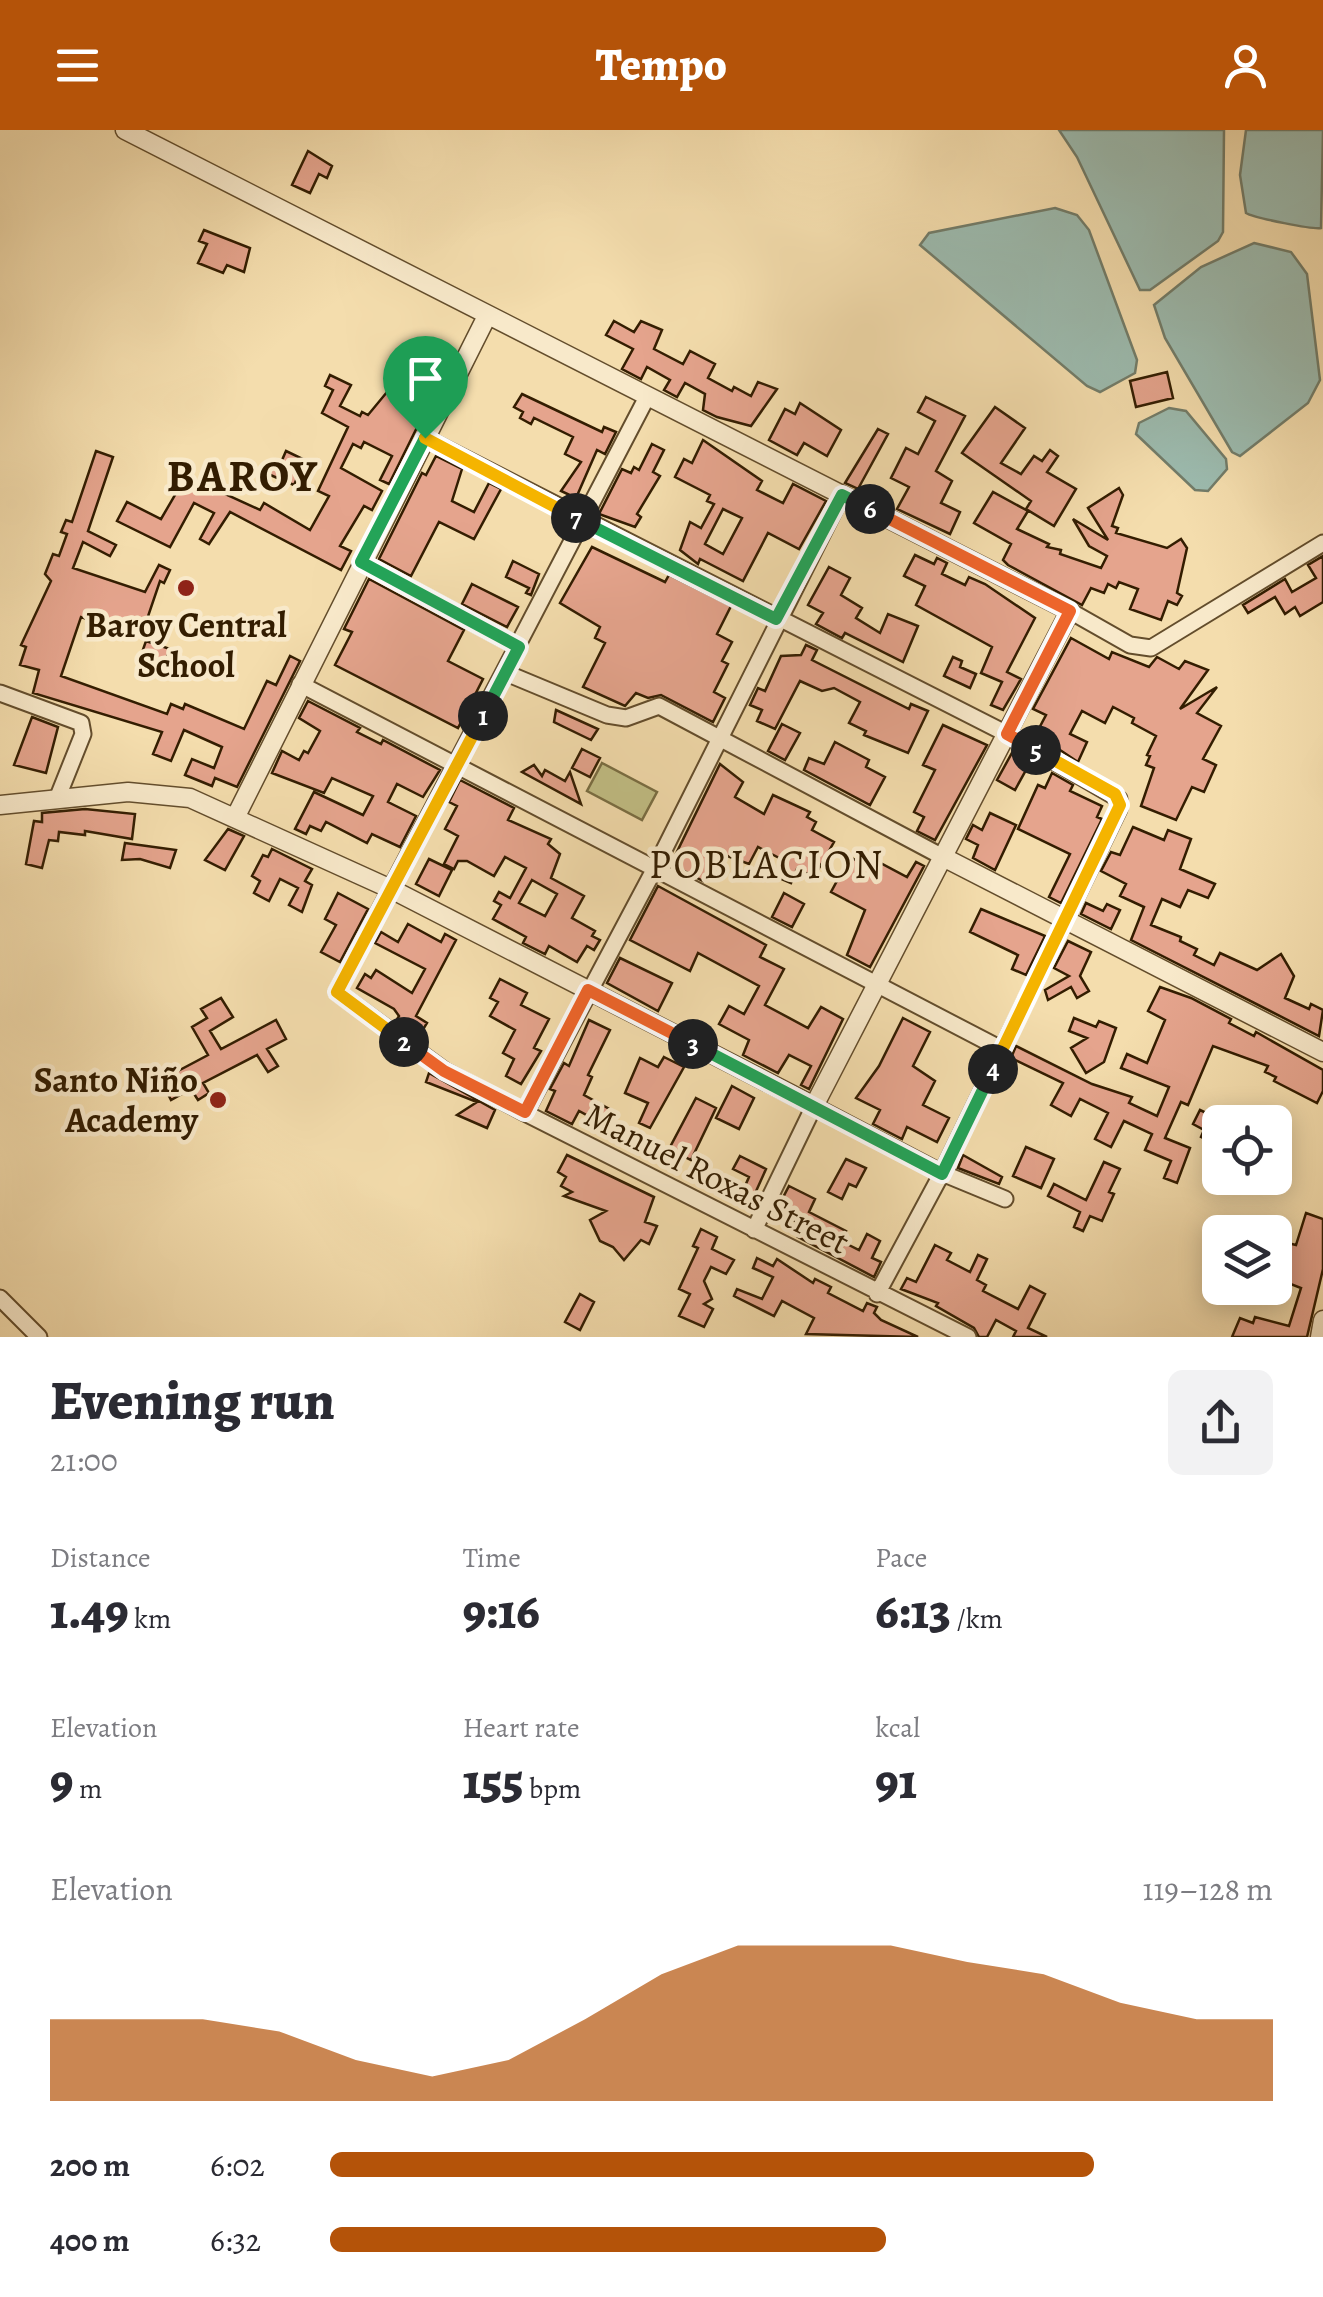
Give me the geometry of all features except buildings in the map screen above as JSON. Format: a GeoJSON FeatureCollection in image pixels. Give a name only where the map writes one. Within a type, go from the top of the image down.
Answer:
{"type":"FeatureCollection","features":[{"type":"Feature","properties":{"kind":"street"},"geometry":{"type":"LineString","coordinates":[[125,130],[1142,649],[1163,644],[1323,543]]}},
{"type":"Feature","properties":{"kind":"street"},"geometry":{"type":"LineString","coordinates":[[235,818],[487,316]]}},
{"type":"Feature","properties":{"kind":"street"},"geometry":{"type":"LineString","coordinates":[[392,890],[647,397]]}},
{"type":"Feature","properties":{"kind":"street"},"geometry":{"type":"LineString","coordinates":[[425,438],[1007,734],[1119,799],[1119,809],[1066,921],[942,1174],[877,1294]]}},
{"type":"Feature","properties":{"kind":"street"},"geometry":{"type":"LineString","coordinates":[[525,1112],[654,870],[776,619],[842,495]]}},
{"type":"Feature","properties":{"kind":"street"},"geometry":{"type":"LineString","coordinates":[[361,562],[519,647]]}},
{"type":"Feature","properties":{"kind":"street"},"geometry":{"type":"LineString","coordinates":[[754,1230],[874,984],[1070,611]]}},
{"type":"Feature","properties":{"kind":"street"},"geometry":{"type":"LineString","coordinates":[[506,673],[608,715],[626,718],[660,706],[940,856],[1323,1052]]}},
{"type":"Feature","properties":{"kind":"street"},"geometry":{"type":"LineString","coordinates":[[300,684],[1002,1050]]}},
{"type":"Feature","properties":{"kind":"street"},"geometry":{"type":"LineString","coordinates":[[0,694],[80,722],[82,734],[57,800]]}},
{"type":"Feature","properties":{"kind":"street"},"geometry":{"type":"LineString","coordinates":[[0,805],[158,793],[190,798],[392,890],[942,1174],[1004,1199]]}},
{"type":"Feature","properties":{"kind":"street","name":"Manuel Roxas Street"},"geometry":{"type":"LineString","coordinates":[[392,890],[337,992],[444,1071],[968,1337]]}},
{"type":"Feature","properties":{"kind":"street"},"geometry":{"type":"LineString","coordinates":[[0,1298],[39,1337]]}},
{"type":"Feature","properties":{"kind":"street"},"geometry":{"type":"LineString","coordinates":[[1320,1337],[1323,1320]]}},
{"type":"Feature","properties":{"kind":"shaded area"},"geometry":{"type":"Polygon","coordinates":[[[1059,130],[1224,130],[1223,232],[1218,241],[1150,290],[1140,290],[1077,157],[1059,130]]]}},
{"type":"Feature","properties":{"kind":"shaded area"},"geometry":{"type":"Polygon","coordinates":[[[1246,130],[1323,130],[1321,228],[1246,213],[1240,175],[1246,130]]]}},
{"type":"Feature","properties":{"kind":"shaded area"},"geometry":{"type":"Polygon","coordinates":[[[1055,208],[1077,215],[1089,230],[1137,360],[1135,373],[1100,392],[1087,386],[920,245],[929,233],[1055,208]]]}},
{"type":"Feature","properties":{"kind":"shaded area"},"geometry":{"type":"Polygon","coordinates":[[[1254,243],[1291,252],[1307,274],[1320,380],[1308,403],[1240,456],[1232,452],[1165,338],[1154,305],[1201,267],[1254,243]]]}},
{"type":"Feature","properties":{"kind":"shaded area"},"geometry":{"type":"Polygon","coordinates":[[[1169,408],[1186,411],[1226,459],[1227,469],[1208,491],[1195,490],[1136,434],[1139,423],[1169,408]]]}},
{"type":"Feature","properties":{"kind":"shaded area"},"geometry":{"type":"Polygon","coordinates":[[[602,763],[657,792],[642,820],[587,791],[602,763]]]}},
{"type":"Feature","properties":{"kind":"place","name":"Baroy Central School"},"geometry":{"type":"Point","coordinates":[186,588]}},
{"type":"Feature","properties":{"kind":"place","name":"Santo Niño Academy"},"geometry":{"type":"Point","coordinates":[218,1100]}},
{"type":"Feature","properties":{"kind":"district","name":"BAROY"},"geometry":{"type":"Point","coordinates":[243,475]}},
{"type":"Feature","properties":{"kind":"district","name":"POBLACION"},"geometry":{"type":"Point","coordinates":[767,864]}},
{"type":"Feature","properties":{"kind":"route"},"geometry":{"type":"LineString","coordinates":[[425,438],[776,619],[842,495],[1070,611],[1007,734],[1115,794],[1120,805],[942,1174],[588,990],[525,1112],[444,1071],[337,992],[519,647],[361,562],[425,438]]}}]}
